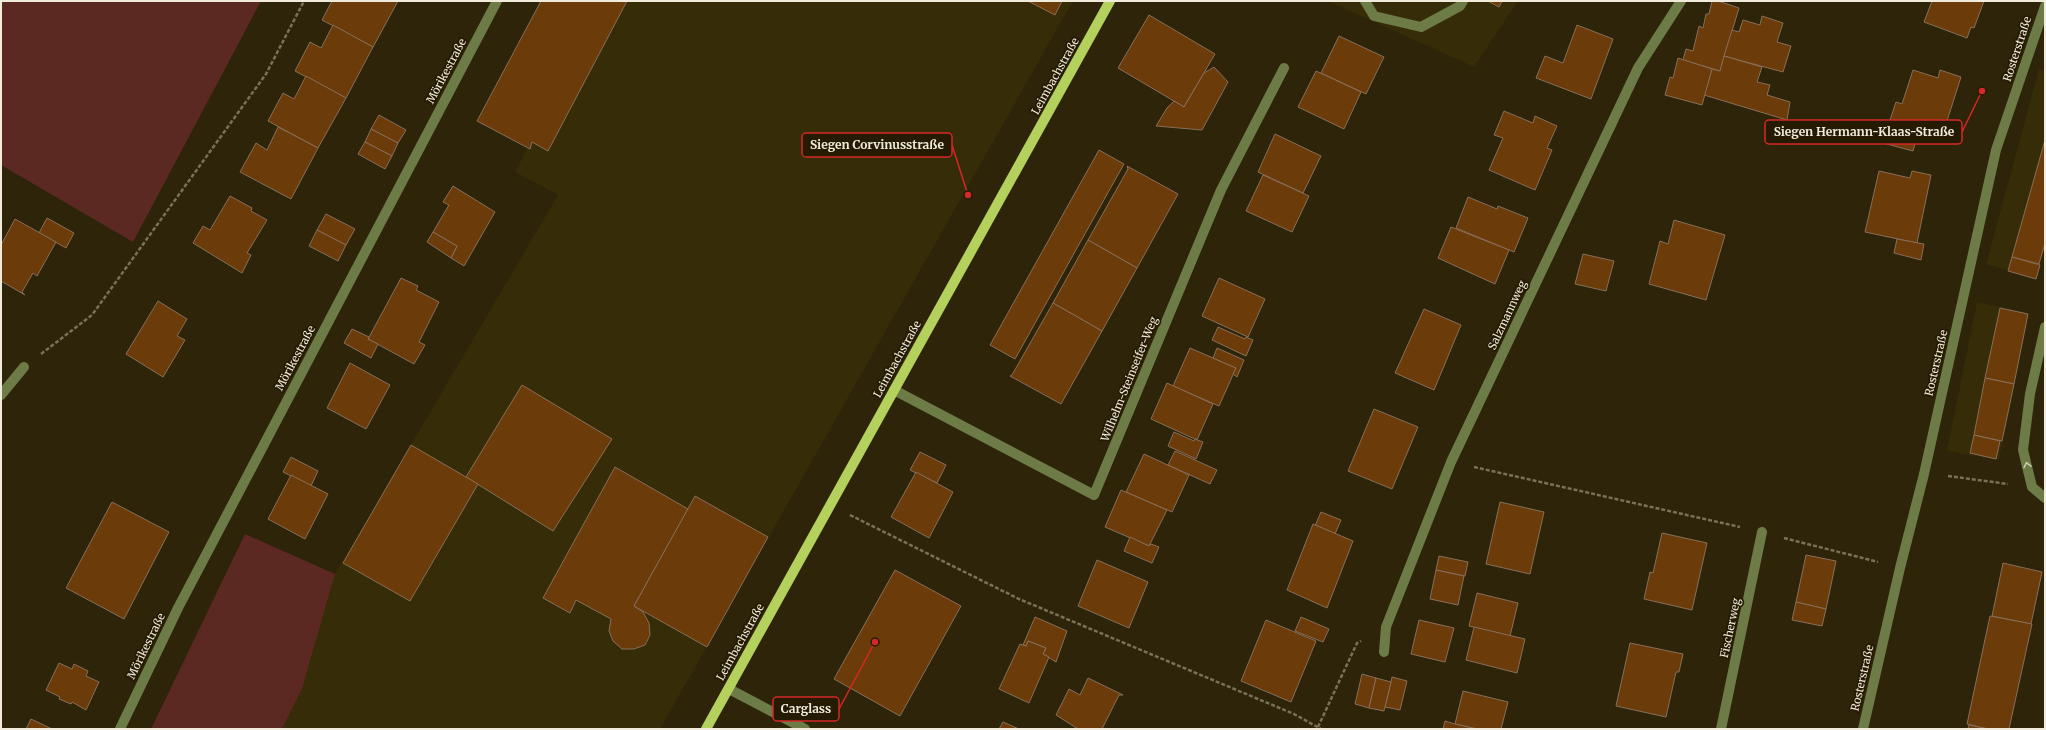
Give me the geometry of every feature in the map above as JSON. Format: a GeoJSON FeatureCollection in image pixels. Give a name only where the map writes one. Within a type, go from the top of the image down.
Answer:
{"type":"FeatureCollection","features":[{"type":"Feature","properties":{"kind":"main road","name":"Leimbachstraße"},"geometry":{"type":"LineString","coordinates":[[706,729],[1110,1]]}},
{"type":"Feature","properties":{"kind":"street","name":"Mörikestraße"},"geometry":{"type":"LineString","coordinates":[[120,729],[178,608],[497,1]]}},
{"type":"Feature","properties":{"kind":"street"},"geometry":{"type":"LineString","coordinates":[[1365,1],[1374,16],[1421,27],[1460,6],[1463,1]]}},
{"type":"Feature","properties":{"kind":"street","name":"Salzmannweg"},"geometry":{"type":"LineString","coordinates":[[1384,652],[1386,627],[1451,462],[1635,75],[1681,1]]}},
{"type":"Feature","properties":{"kind":"street","name":"Rosterstraße"},"geometry":{"type":"LineString","coordinates":[[1863,729],[1900,568],[1924,474],[1996,150],[2045,6]]}},
{"type":"Feature","properties":{"kind":"street","name":"Wilhelm-Steinseifer-Weg"},"geometry":{"type":"LineString","coordinates":[[894,390],[1094,495],[1221,190],[1284,68]]}},
{"type":"Feature","properties":{"kind":"street"},"geometry":{"type":"LineString","coordinates":[[2045,327],[2030,394],[2023,450],[2032,487],[2045,498]]}},
{"type":"Feature","properties":{"kind":"street"},"geometry":{"type":"LineString","coordinates":[[1,395],[24,367]]}},
{"type":"Feature","properties":{"kind":"street","name":"Fischerweg"},"geometry":{"type":"LineString","coordinates":[[1721,729],[1762,532]]}},
{"type":"Feature","properties":{"kind":"street"},"geometry":{"type":"LineString","coordinates":[[728,688],[805,729]]}},
{"type":"Feature","properties":{"kind":"path"},"geometry":{"type":"LineString","coordinates":[[24,367],[92,315],[266,74],[304,1]]}},
{"type":"Feature","properties":{"kind":"path"},"geometry":{"type":"LineString","coordinates":[[1451,462],[1762,532],[1900,568]]}},
{"type":"Feature","properties":{"kind":"path"},"geometry":{"type":"LineString","coordinates":[[1924,474],[2032,487]]}},
{"type":"Feature","properties":{"kind":"path"},"geometry":{"type":"LineString","coordinates":[[861,521],[1019,599],[1294,714],[1321,729]]}},
{"type":"Feature","properties":{"kind":"path"},"geometry":{"type":"LineString","coordinates":[[1318,727],[1357,643],[1386,627]]}},
{"type":"Feature","properties":{"kind":"shaded area"},"geometry":{"type":"Polygon","coordinates":[[[1,1],[261,1],[133,242],[1,165],[1,1]]]}},
{"type":"Feature","properties":{"kind":"shaded area"},"geometry":{"type":"Polygon","coordinates":[[[604,1],[1073,1],[660,729],[282,729],[302,689],[335,574],[558,195],[515,172],[604,1]]]}},
{"type":"Feature","properties":{"kind":"shaded area"},"geometry":{"type":"Polygon","coordinates":[[[1328,1],[1518,1],[1474,67],[1328,1]]]}},
{"type":"Feature","properties":{"kind":"shaded area"},"geometry":{"type":"Polygon","coordinates":[[[2039,69],[2045,71],[2045,246],[2036,278],[1986,264],[2039,69]]]}},
{"type":"Feature","properties":{"kind":"shaded area"},"geometry":{"type":"Polygon","coordinates":[[[1977,302],[2028,313],[1999,460],[1947,451],[1977,302]]]}},
{"type":"Feature","properties":{"kind":"shaded area"},"geometry":{"type":"Polygon","coordinates":[[[245,534],[335,574],[302,689],[282,729],[151,729],[245,534]]]}},
{"type":"Feature","properties":{"kind":"building"},"geometry":{"type":"Polygon","coordinates":[[[332,1],[398,1],[373,47],[322,20],[332,1]]]}},
{"type":"Feature","properties":{"kind":"building"},"geometry":{"type":"Polygon","coordinates":[[[541,1],[627,1],[548,151],[532,142],[530,149],[477,121],[541,1]]]}},
{"type":"Feature","properties":{"kind":"building"},"geometry":{"type":"Polygon","coordinates":[[[1028,1],[1062,1],[1055,15],[1028,1]]]}},
{"type":"Feature","properties":{"kind":"building"},"geometry":{"type":"Polygon","coordinates":[[[1488,1],[1502,1],[1499,7],[1488,1]]]}},
{"type":"Feature","properties":{"kind":"building"},"geometry":{"type":"Polygon","coordinates":[[[1712,1],[1718,1],[1739,8],[1720,71],[1683,60],[1686,49],[1693,51],[1699,26],[1703,28],[1706,14],[1709,14],[1712,1]]]}},
{"type":"Feature","properties":{"kind":"building"},"geometry":{"type":"Polygon","coordinates":[[[1932,1],[1984,1],[1974,28],[1971,27],[1967,38],[1924,22],[1932,1]]]}},
{"type":"Feature","properties":{"kind":"building"},"geometry":{"type":"Polygon","coordinates":[[[1149,15],[1215,54],[1184,107],[1118,68],[1149,15]]]}},
{"type":"Feature","properties":{"kind":"building"},"geometry":{"type":"Polygon","coordinates":[[[1762,16],[1783,23],[1777,42],[1791,46],[1783,72],[1724,56],[1732,30],[1739,32],[1743,20],[1760,25],[1762,16]]]}},
{"type":"Feature","properties":{"kind":"building"},"geometry":{"type":"Polygon","coordinates":[[[333,25],[373,47],[346,98],[295,71],[310,42],[321,48],[333,25]]]}},
{"type":"Feature","properties":{"kind":"building"},"geometry":{"type":"Polygon","coordinates":[[[1577,25],[1613,39],[1591,99],[1536,78],[1545,56],[1563,63],[1577,25]]]}},
{"type":"Feature","properties":{"kind":"building"},"geometry":{"type":"Polygon","coordinates":[[[1339,36],[1384,57],[1366,94],[1321,73],[1339,36]]]}},
{"type":"Feature","properties":{"kind":"building"},"geometry":{"type":"Polygon","coordinates":[[[1724,56],[1762,67],[1757,82],[1770,85],[1767,95],[1790,102],[1787,120],[1704,95],[1712,69],[1720,71],[1724,56]]]}},
{"type":"Feature","properties":{"kind":"building"},"geometry":{"type":"Polygon","coordinates":[[[1678,58],[1712,69],[1702,105],[1665,95],[1670,77],[1673,78],[1678,58]]]}},
{"type":"Feature","properties":{"kind":"building"},"geometry":{"type":"Polygon","coordinates":[[[1214,67],[1228,82],[1202,130],[1156,126],[1167,108],[1174,101],[1184,107],[1204,73],[1214,67]]]}},
{"type":"Feature","properties":{"kind":"building"},"geometry":{"type":"Polygon","coordinates":[[[1913,70],[1938,78],[1940,70],[1961,77],[1940,143],[1888,126],[1896,102],[1902,104],[1913,70]]]}},
{"type":"Feature","properties":{"kind":"building"},"geometry":{"type":"Polygon","coordinates":[[[1316,71],[1361,92],[1344,129],[1298,107],[1316,71]]]}},
{"type":"Feature","properties":{"kind":"building"},"geometry":{"type":"Polygon","coordinates":[[[306,76],[346,98],[318,148],[268,121],[283,93],[294,99],[306,76]]]}},
{"type":"Feature","properties":{"kind":"building"},"geometry":{"type":"Polygon","coordinates":[[[1504,111],[1533,123],[1535,116],[1557,126],[1547,148],[1552,150],[1535,190],[1489,170],[1503,138],[1494,135],[1504,111]]]}},
{"type":"Feature","properties":{"kind":"building"},"geometry":{"type":"Polygon","coordinates":[[[379,115],[406,130],[398,143],[371,129],[379,115]]]}},
{"type":"Feature","properties":{"kind":"building"},"geometry":{"type":"Polygon","coordinates":[[[1888,126],[1917,136],[1913,151],[1883,143],[1888,126]]]}},
{"type":"Feature","properties":{"kind":"building"},"geometry":{"type":"Polygon","coordinates":[[[278,127],[318,148],[291,199],[240,172],[256,143],[267,150],[278,127]]]}},
{"type":"Feature","properties":{"kind":"building"},"geometry":{"type":"Polygon","coordinates":[[[371,129],[398,143],[392,156],[365,142],[371,129]]]}},
{"type":"Feature","properties":{"kind":"building"},"geometry":{"type":"Polygon","coordinates":[[[1275,134],[1321,156],[1303,193],[1258,172],[1275,134]]]}},
{"type":"Feature","properties":{"kind":"building"},"geometry":{"type":"Polygon","coordinates":[[[2045,140],[2045,243],[2039,264],[2012,257],[2045,140]]]}},
{"type":"Feature","properties":{"kind":"building"},"geometry":{"type":"Polygon","coordinates":[[[365,142],[392,156],[385,169],[358,154],[365,142]]]}},
{"type":"Feature","properties":{"kind":"building"},"geometry":{"type":"Polygon","coordinates":[[[1099,150],[1124,164],[1015,359],[990,345],[1099,150]]]}},
{"type":"Feature","properties":{"kind":"building"},"geometry":{"type":"Polygon","coordinates":[[[1127,166],[1178,194],[1137,268],[1088,240],[1128,169],[1127,166]]]}},
{"type":"Feature","properties":{"kind":"building"},"geometry":{"type":"Polygon","coordinates":[[[1879,171],[1910,178],[1912,171],[1931,175],[1917,243],[1865,232],[1879,171]]]}},
{"type":"Feature","properties":{"kind":"building"},"geometry":{"type":"Polygon","coordinates":[[[1263,175],[1309,196],[1292,232],[1246,211],[1263,175]]]}},
{"type":"Feature","properties":{"kind":"building"},"geometry":{"type":"Polygon","coordinates":[[[453,186],[495,212],[464,266],[451,258],[457,246],[433,232],[449,205],[443,202],[453,186]]]}},
{"type":"Feature","properties":{"kind":"building"},"geometry":{"type":"Polygon","coordinates":[[[230,196],[252,208],[251,211],[267,220],[247,253],[251,255],[242,273],[193,243],[203,226],[210,230],[230,196]]]}},
{"type":"Feature","properties":{"kind":"building"},"geometry":{"type":"Polygon","coordinates":[[[1468,197],[1497,209],[1498,206],[1528,218],[1514,252],[1456,228],[1468,197]]]}},
{"type":"Feature","properties":{"kind":"building"},"geometry":{"type":"Polygon","coordinates":[[[326,214],[355,229],[346,245],[317,230],[326,214]]]}},
{"type":"Feature","properties":{"kind":"building"},"geometry":{"type":"Polygon","coordinates":[[[47,218],[74,233],[66,248],[39,233],[47,218]]]}},
{"type":"Feature","properties":{"kind":"building"},"geometry":{"type":"Polygon","coordinates":[[[15,219],[56,242],[37,276],[33,273],[22,292],[25,295],[1,281],[1,245],[15,219]]]}},
{"type":"Feature","properties":{"kind":"building"},"geometry":{"type":"Polygon","coordinates":[[[1674,220],[1725,235],[1706,300],[1649,284],[1660,241],[1668,244],[1674,220]]]}},
{"type":"Feature","properties":{"kind":"building"},"geometry":{"type":"Polygon","coordinates":[[[1451,227],[1509,250],[1495,284],[1438,258],[1451,227]]]}},
{"type":"Feature","properties":{"kind":"building"},"geometry":{"type":"Polygon","coordinates":[[[317,230],[346,245],[338,261],[309,246],[317,230]]]}},
{"type":"Feature","properties":{"kind":"building"},"geometry":{"type":"Polygon","coordinates":[[[433,232],[457,246],[451,258],[427,242],[433,232]]]}},
{"type":"Feature","properties":{"kind":"building"},"geometry":{"type":"Polygon","coordinates":[[[1897,239],[1924,244],[1921,260],[1894,253],[1897,239]]]}},
{"type":"Feature","properties":{"kind":"building"},"geometry":{"type":"Polygon","coordinates":[[[1088,240],[1137,268],[1102,331],[1053,303],[1088,240]]]}},
{"type":"Feature","properties":{"kind":"building"},"geometry":{"type":"Polygon","coordinates":[[[1583,254],[1614,261],[1606,291],[1575,284],[1583,254]]]}},
{"type":"Feature","properties":{"kind":"building"},"geometry":{"type":"Polygon","coordinates":[[[2012,257],[2040,265],[2036,279],[2008,271],[2012,257]]]}},
{"type":"Feature","properties":{"kind":"building"},"geometry":{"type":"Polygon","coordinates":[[[401,278],[418,286],[416,290],[439,302],[419,342],[425,345],[414,364],[368,339],[401,278]]]}},
{"type":"Feature","properties":{"kind":"building"},"geometry":{"type":"Polygon","coordinates":[[[1219,278],[1265,299],[1248,337],[1202,316],[1219,278]]]}},
{"type":"Feature","properties":{"kind":"building"},"geometry":{"type":"Polygon","coordinates":[[[158,301],[187,319],[177,336],[185,340],[163,377],[126,354],[158,301]]]}},
{"type":"Feature","properties":{"kind":"building"},"geometry":{"type":"Polygon","coordinates":[[[1053,303],[1102,331],[1061,404],[1010,376],[1012,375],[1053,303]]]}},
{"type":"Feature","properties":{"kind":"building"},"geometry":{"type":"Polygon","coordinates":[[[2000,308],[2028,314],[2014,384],[1985,378],[2000,308]]]}},
{"type":"Feature","properties":{"kind":"building"},"geometry":{"type":"Polygon","coordinates":[[[1424,309],[1461,325],[1434,390],[1395,373],[1424,309]]]}},
{"type":"Feature","properties":{"kind":"building"},"geometry":{"type":"Polygon","coordinates":[[[1218,327],[1245,339],[1246,337],[1253,340],[1246,356],[1212,340],[1218,327]]]}},
{"type":"Feature","properties":{"kind":"building"},"geometry":{"type":"Polygon","coordinates":[[[352,329],[369,337],[368,339],[378,344],[371,358],[344,343],[352,329]]]}},
{"type":"Feature","properties":{"kind":"building"},"geometry":{"type":"Polygon","coordinates":[[[1190,348],[1236,368],[1219,406],[1173,386],[1190,348]]]}},
{"type":"Feature","properties":{"kind":"building"},"geometry":{"type":"Polygon","coordinates":[[[1217,348],[1244,360],[1237,377],[1233,374],[1236,368],[1213,358],[1217,348]]]}},
{"type":"Feature","properties":{"kind":"building"},"geometry":{"type":"Polygon","coordinates":[[[350,363],[390,385],[366,429],[327,408],[350,363]]]}},
{"type":"Feature","properties":{"kind":"building"},"geometry":{"type":"Polygon","coordinates":[[[1985,378],[2014,384],[2002,441],[1974,435],[1985,378]]]}},
{"type":"Feature","properties":{"kind":"building"},"geometry":{"type":"Polygon","coordinates":[[[1167,383],[1213,404],[1197,440],[1151,419],[1167,383]]]}},
{"type":"Feature","properties":{"kind":"building"},"geometry":{"type":"Polygon","coordinates":[[[522,385],[612,439],[553,531],[466,477],[522,385]]]}},
{"type":"Feature","properties":{"kind":"building"},"geometry":{"type":"Polygon","coordinates":[[[1374,409],[1418,427],[1392,489],[1348,471],[1374,409]]]}},
{"type":"Feature","properties":{"kind":"building"},"geometry":{"type":"Polygon","coordinates":[[[1174,432],[1194,441],[1195,439],[1203,442],[1196,459],[1168,446],[1174,432]]]}},
{"type":"Feature","properties":{"kind":"building"},"geometry":{"type":"Polygon","coordinates":[[[1974,435],[2000,441],[1996,459],[1970,453],[1974,435]]]}},
{"type":"Feature","properties":{"kind":"building"},"geometry":{"type":"Polygon","coordinates":[[[411,445],[478,484],[410,601],[343,563],[411,445]]]}},
{"type":"Feature","properties":{"kind":"building"},"geometry":{"type":"Polygon","coordinates":[[[1175,451],[1217,470],[1210,484],[1168,465],[1175,451]]]}},
{"type":"Feature","properties":{"kind":"building"},"geometry":{"type":"Polygon","coordinates":[[[920,452],[946,465],[937,483],[910,470],[920,452]]]}},
{"type":"Feature","properties":{"kind":"building"},"geometry":{"type":"Polygon","coordinates":[[[1144,454],[1189,475],[1172,512],[1126,492],[1144,454]]]}},
{"type":"Feature","properties":{"kind":"building"},"geometry":{"type":"Polygon","coordinates":[[[291,457],[318,471],[311,486],[283,472],[291,457]]]}},
{"type":"Feature","properties":{"kind":"building"},"geometry":{"type":"Polygon","coordinates":[[[615,467],[688,509],[634,606],[643,612],[649,623],[650,635],[645,645],[634,649],[622,649],[613,641],[609,631],[611,619],[576,600],[570,613],[543,598],[615,467]]]}},
{"type":"Feature","properties":{"kind":"building"},"geometry":{"type":"Polygon","coordinates":[[[916,472],[953,492],[929,538],[891,517],[916,472]]]}},
{"type":"Feature","properties":{"kind":"building"},"geometry":{"type":"Polygon","coordinates":[[[291,475],[328,494],[305,539],[268,519],[291,475]]]}},
{"type":"Feature","properties":{"kind":"building"},"geometry":{"type":"Polygon","coordinates":[[[1121,490],[1167,510],[1149,546],[1105,527],[1121,490]]]}},
{"type":"Feature","properties":{"kind":"building"},"geometry":{"type":"Polygon","coordinates":[[[695,496],[768,537],[707,647],[634,606],[695,496]]]}},
{"type":"Feature","properties":{"kind":"building"},"geometry":{"type":"Polygon","coordinates":[[[112,502],[169,532],[124,619],[66,588],[112,502]]]}},
{"type":"Feature","properties":{"kind":"building"},"geometry":{"type":"Polygon","coordinates":[[[1500,502],[1544,512],[1530,574],[1486,564],[1500,502]]]}},
{"type":"Feature","properties":{"kind":"building"},"geometry":{"type":"Polygon","coordinates":[[[1321,512],[1341,520],[1335,534],[1315,526],[1321,512]]]}},
{"type":"Feature","properties":{"kind":"building"},"geometry":{"type":"Polygon","coordinates":[[[1313,524],[1353,541],[1327,608],[1287,590],[1313,524]]]}},
{"type":"Feature","properties":{"kind":"building"},"geometry":{"type":"Polygon","coordinates":[[[1662,533],[1707,543],[1692,610],[1644,599],[1650,572],[1653,573],[1662,533]]]}},
{"type":"Feature","properties":{"kind":"building"},"geometry":{"type":"Polygon","coordinates":[[[1130,537],[1149,546],[1151,544],[1159,547],[1152,563],[1124,551],[1130,537]]]}},
{"type":"Feature","properties":{"kind":"building"},"geometry":{"type":"Polygon","coordinates":[[[1806,555],[1836,561],[1826,609],[1796,602],[1806,555]]]}},
{"type":"Feature","properties":{"kind":"building"},"geometry":{"type":"Polygon","coordinates":[[[1439,556],[1468,562],[1465,576],[1436,570],[1439,556]]]}},
{"type":"Feature","properties":{"kind":"building"},"geometry":{"type":"Polygon","coordinates":[[[1097,560],[1148,582],[1129,628],[1078,606],[1097,560]]]}},
{"type":"Feature","properties":{"kind":"building"},"geometry":{"type":"Polygon","coordinates":[[[2003,563],[2042,572],[2031,624],[1992,616],[2003,563]]]}},
{"type":"Feature","properties":{"kind":"building"},"geometry":{"type":"Polygon","coordinates":[[[895,570],[961,606],[900,716],[834,679],[895,570]]]}},
{"type":"Feature","properties":{"kind":"building"},"geometry":{"type":"Polygon","coordinates":[[[1436,570],[1464,576],[1458,605],[1430,599],[1436,570]]]}},
{"type":"Feature","properties":{"kind":"building"},"geometry":{"type":"Polygon","coordinates":[[[1477,593],[1518,603],[1510,636],[1469,626],[1477,593]]]}},
{"type":"Feature","properties":{"kind":"building"},"geometry":{"type":"Polygon","coordinates":[[[1796,602],[1826,609],[1822,626],[1792,620],[1796,602]]]}},
{"type":"Feature","properties":{"kind":"building"},"geometry":{"type":"Polygon","coordinates":[[[1990,616],[2032,624],[2009,729],[1988,729],[1967,724],[1990,616]]]}},
{"type":"Feature","properties":{"kind":"building"},"geometry":{"type":"Polygon","coordinates":[[[1035,617],[1067,631],[1056,662],[1043,654],[1046,648],[1028,641],[1026,646],[1023,645],[1035,617]]]}},
{"type":"Feature","properties":{"kind":"building"},"geometry":{"type":"Polygon","coordinates":[[[1301,617],[1329,629],[1323,642],[1295,631],[1301,617]]]}},
{"type":"Feature","properties":{"kind":"building"},"geometry":{"type":"Polygon","coordinates":[[[1266,620],[1316,641],[1291,702],[1241,681],[1266,620]]]}},
{"type":"Feature","properties":{"kind":"building"},"geometry":{"type":"Polygon","coordinates":[[[1419,620],[1454,628],[1445,662],[1411,654],[1419,620]]]}},
{"type":"Feature","properties":{"kind":"building"},"geometry":{"type":"Polygon","coordinates":[[[1474,627],[1525,639],[1517,673],[1466,660],[1474,627]]]}},
{"type":"Feature","properties":{"kind":"building"},"geometry":{"type":"Polygon","coordinates":[[[1028,641],[1046,648],[1043,654],[1049,657],[1029,703],[999,689],[1020,644],[1026,646],[1028,641]]]}},
{"type":"Feature","properties":{"kind":"building"},"geometry":{"type":"Polygon","coordinates":[[[1630,643],[1683,654],[1679,672],[1676,672],[1666,717],[1616,706],[1630,643]]]}},
{"type":"Feature","properties":{"kind":"building"},"geometry":{"type":"Polygon","coordinates":[[[59,663],[72,669],[74,664],[88,671],[86,676],[99,682],[86,710],[72,702],[71,704],[59,699],[60,697],[46,690],[59,663]]]}},
{"type":"Feature","properties":{"kind":"building"},"geometry":{"type":"Polygon","coordinates":[[[1362,674],[1376,678],[1369,708],[1355,704],[1362,674]]]}},
{"type":"Feature","properties":{"kind":"building"},"geometry":{"type":"Polygon","coordinates":[[[1392,677],[1407,681],[1400,710],[1385,707],[1392,677]]]}},
{"type":"Feature","properties":{"kind":"building"},"geometry":{"type":"Polygon","coordinates":[[[1088,678],[1123,695],[1119,695],[1102,729],[1078,729],[1056,715],[1069,689],[1080,695],[1088,678]]]}},
{"type":"Feature","properties":{"kind":"building"},"geometry":{"type":"Polygon","coordinates":[[[1376,678],[1391,682],[1384,711],[1369,708],[1376,678]]]}},
{"type":"Feature","properties":{"kind":"building"},"geometry":{"type":"Polygon","coordinates":[[[1463,691],[1508,702],[1501,729],[1477,729],[1455,724],[1463,691]]]}},
{"type":"Feature","properties":{"kind":"building"},"geometry":{"type":"Polygon","coordinates":[[[31,719],[52,729],[26,729],[31,719]]]}},
{"type":"Feature","properties":{"kind":"building"},"geometry":{"type":"Polygon","coordinates":[[[1445,721],[1455,724],[1477,729],[1443,729],[1445,721]]]}},
{"type":"Feature","properties":{"kind":"building"},"geometry":{"type":"Polygon","coordinates":[[[1003,722],[1019,729],[999,729],[1003,722]]]}},
{"type":"Feature","properties":{"kind":"building"},"geometry":{"type":"Polygon","coordinates":[[[1969,725],[1988,729],[1968,729],[1969,725]]]}},
{"type":"Feature","properties":{"kind":"place","name":"Siegen Hermann-Klaas-Straße"},"geometry":{"type":"Point","coordinates":[1982,91]}},
{"type":"Feature","properties":{"kind":"place","name":"Siegen Corvinusstraße"},"geometry":{"type":"Point","coordinates":[968,195]}},
{"type":"Feature","properties":{"kind":"place","name":"Carglass"},"geometry":{"type":"Point","coordinates":[875,642]}}]}
